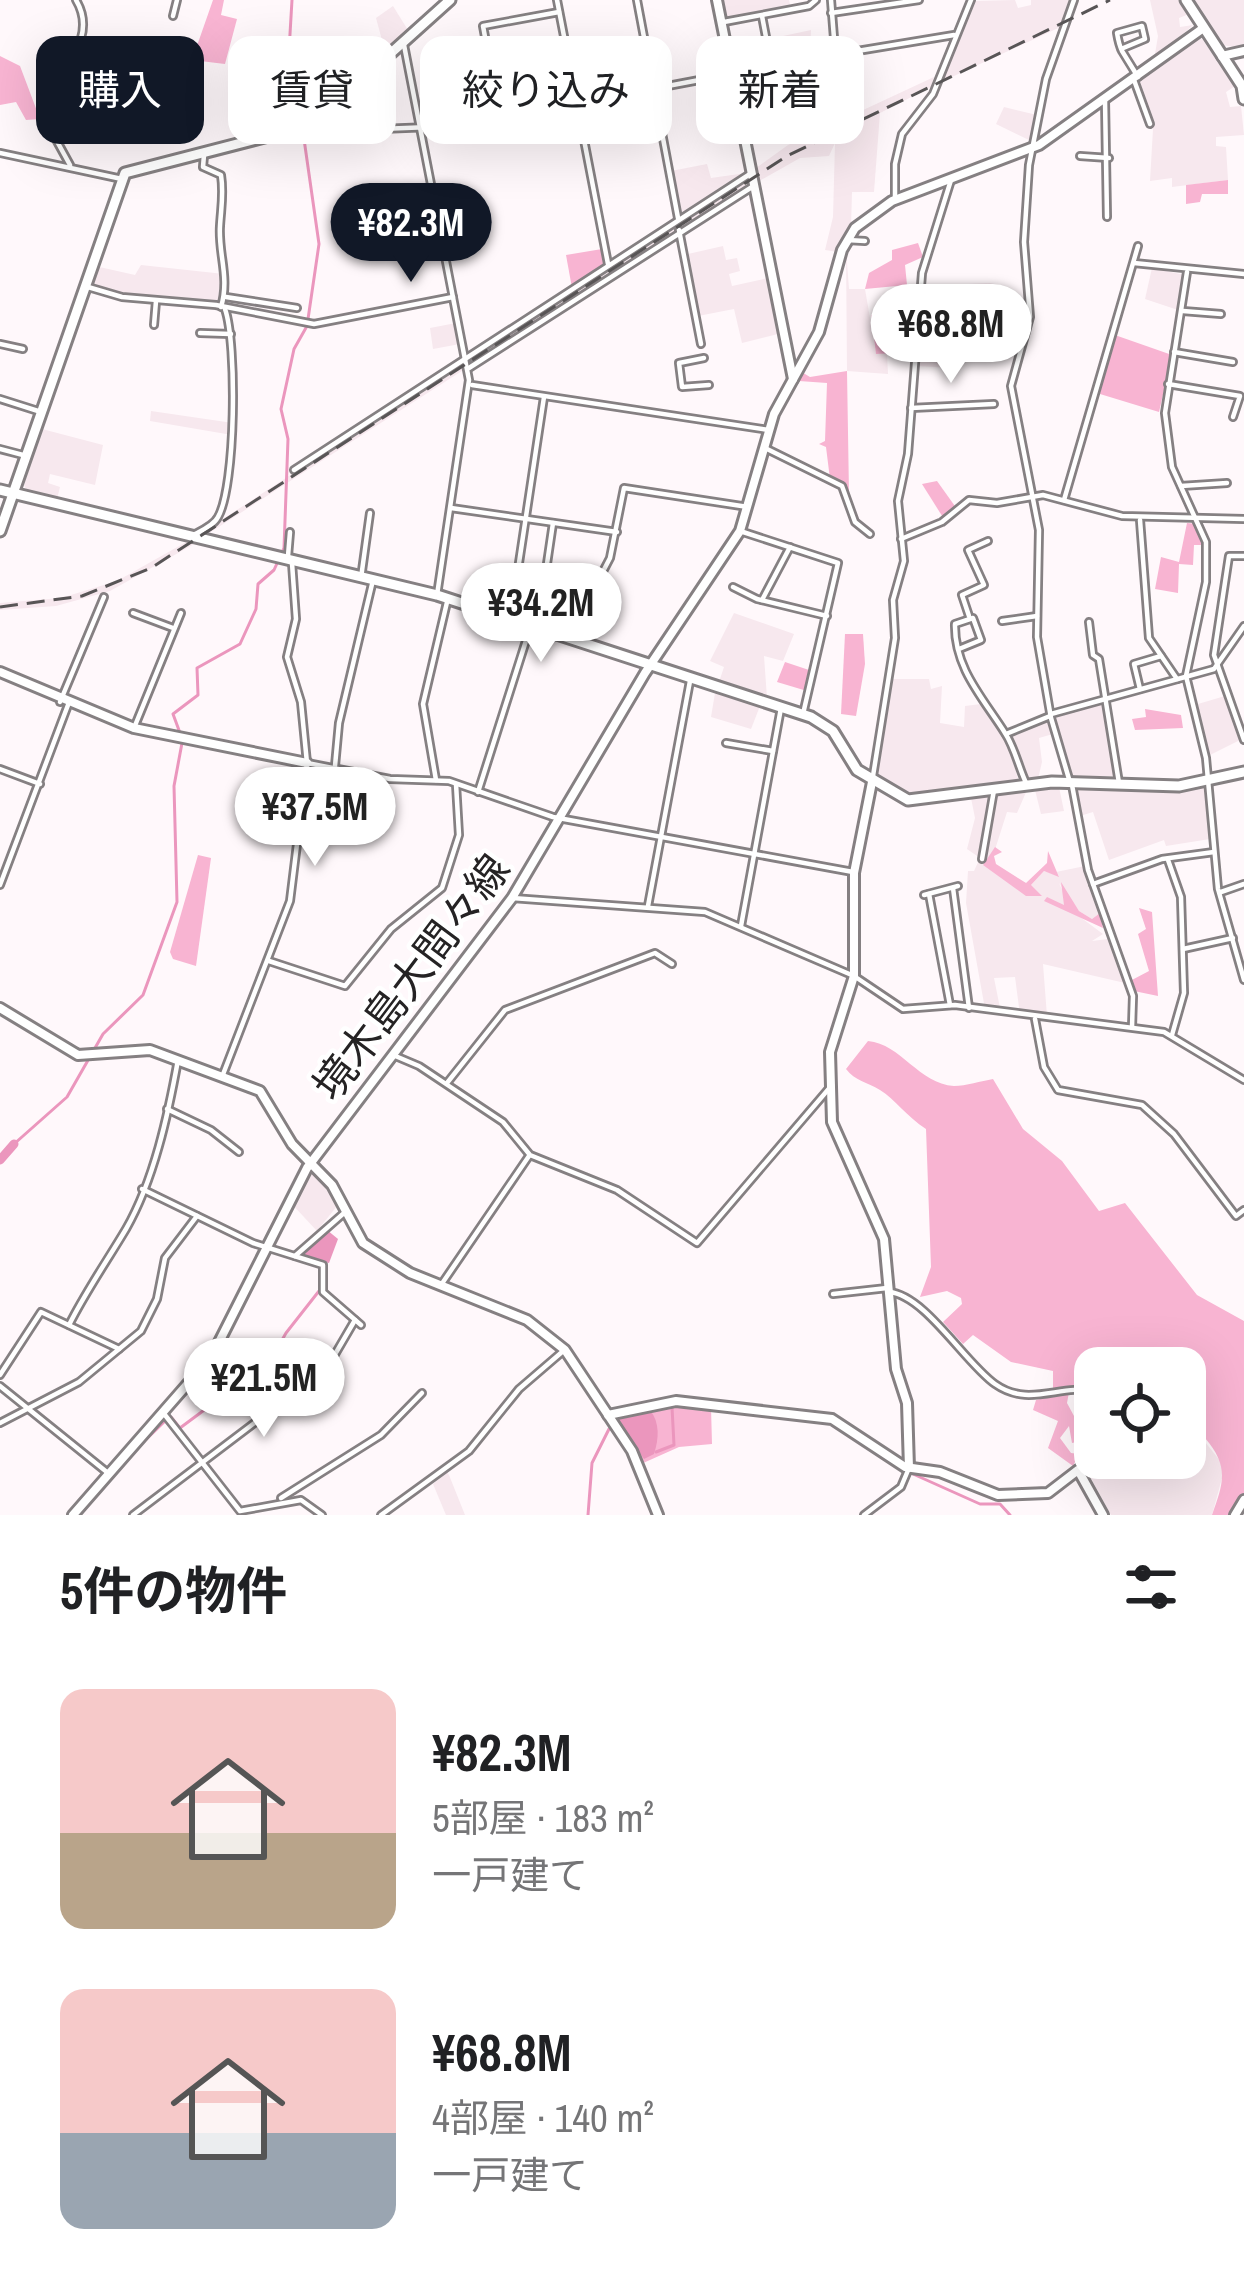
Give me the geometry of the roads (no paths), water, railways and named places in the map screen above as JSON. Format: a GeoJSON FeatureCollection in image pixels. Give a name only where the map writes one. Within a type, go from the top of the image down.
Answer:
{"type":"FeatureCollection","features":[{"type":"Feature","properties":{"kind":"main road"},"geometry":{"type":"LineString","coordinates":[[0,531],[122,179],[133,168],[300,129],[404,45],[450,0]]}},
{"type":"Feature","properties":{"kind":"main road"},"geometry":{"type":"LineString","coordinates":[[1186,0],[1243,87],[1244,99]]}},
{"type":"Feature","properties":{"kind":"main road"},"geometry":{"type":"LineString","coordinates":[[0,490],[443,596],[649,668],[803,714],[830,728],[854,766],[872,782],[914,801],[1027,785],[1209,781],[1244,772]]}},
{"type":"Feature","properties":{"kind":"street"},"geometry":{"type":"LineString","coordinates":[[70,165],[42,114],[52,88],[82,44],[84,27],[76,0]]}},
{"type":"Feature","properties":{"kind":"street"},"geometry":{"type":"LineString","coordinates":[[173,16],[177,0]]}},
{"type":"Feature","properties":{"kind":"street"},"geometry":{"type":"LineString","coordinates":[[557,0],[564,36]]}},
{"type":"Feature","properties":{"kind":"street"},"geometry":{"type":"LineString","coordinates":[[637,0],[643,36]]}},
{"type":"Feature","properties":{"kind":"street"},"geometry":{"type":"LineString","coordinates":[[718,0],[724,36]]}},
{"type":"Feature","properties":{"kind":"street"},"geometry":{"type":"LineString","coordinates":[[721,23],[809,7],[816,0]]}},
{"type":"Feature","properties":{"kind":"street"},"geometry":{"type":"LineString","coordinates":[[831,0],[832,36]]}},
{"type":"Feature","properties":{"kind":"street"},"geometry":{"type":"LineString","coordinates":[[831,13],[919,0]]}},
{"type":"Feature","properties":{"kind":"street"},"geometry":{"type":"LineString","coordinates":[[895,200],[895,164],[902,134],[933,94],[971,0]]}},
{"type":"Feature","properties":{"kind":"street"},"geometry":{"type":"LineString","coordinates":[[1074,0],[1046,79],[1034,148],[1024,242],[1030,316],[1012,372],[1011,396],[1035,495],[1037,616],[1050,715],[1071,782],[1093,884],[1133,995],[1132,1028]]}},
{"type":"Feature","properties":{"kind":"street"},"geometry":{"type":"LineString","coordinates":[[485,36],[483,26],[560,12]]}},
{"type":"Feature","properties":{"kind":"street"},"geometry":{"type":"LineString","coordinates":[[762,16],[766,36]]}},
{"type":"Feature","properties":{"kind":"street"},"geometry":{"type":"LineString","coordinates":[[1121,49],[1144,40],[1142,26],[1117,31],[1121,49],[1150,124]]}},
{"type":"Feature","properties":{"kind":"street"},"geometry":{"type":"LineString","coordinates":[[847,240],[866,216],[895,200],[1034,148],[1202,29]]}},
{"type":"Feature","properties":{"kind":"street"},"geometry":{"type":"LineString","coordinates":[[864,51],[954,35]]}},
{"type":"Feature","properties":{"kind":"street"},"geometry":{"type":"LineString","coordinates":[[404,45],[420,119]]}},
{"type":"Feature","properties":{"kind":"street"},"geometry":{"type":"LineString","coordinates":[[1220,56],[1244,51]]}},
{"type":"Feature","properties":{"kind":"street"},"geometry":{"type":"LineString","coordinates":[[1105,100],[1107,217]]}},
{"type":"Feature","properties":{"kind":"street"},"geometry":{"type":"LineString","coordinates":[[425,144],[469,385],[443,596],[422,704],[436,780]]}},
{"type":"Feature","properties":{"kind":"street"},"geometry":{"type":"LineString","coordinates":[[585,144],[608,264]]}},
{"type":"Feature","properties":{"kind":"street"},"geometry":{"type":"LineString","coordinates":[[664,144],[679,220]]}},
{"type":"Feature","properties":{"kind":"street"},"geometry":{"type":"LineString","coordinates":[[744,144],[793,379]]}},
{"type":"Feature","properties":{"kind":"street"},"geometry":{"type":"LineString","coordinates":[[191,538],[220,515],[232,455],[231,334],[223,308],[222,179],[203,167],[204,149]]}},
{"type":"Feature","properties":{"kind":"street"},"geometry":{"type":"LineString","coordinates":[[0,153],[122,179]]}},
{"type":"Feature","properties":{"kind":"street"},"geometry":{"type":"LineString","coordinates":[[1080,156],[1108,158]]}},
{"type":"Feature","properties":{"kind":"street"},"geometry":{"type":"LineString","coordinates":[[294,470],[750,174]]}},
{"type":"Feature","properties":{"kind":"street"},"geometry":{"type":"LineString","coordinates":[[864,1515],[901,1487],[910,1468],[907,1403],[896,1369],[884,1238],[835,1132],[830,1052],[854,976],[854,873],[896,638],[892,600],[903,563],[898,504],[922,273],[950,180]]}},
{"type":"Feature","properties":{"kind":"street"},"geometry":{"type":"LineString","coordinates":[[467,369],[752,187]]}},
{"type":"Feature","properties":{"kind":"street"},"geometry":{"type":"LineString","coordinates":[[375,209],[435,198]]}},
{"type":"Feature","properties":{"kind":"street"},"geometry":{"type":"LineString","coordinates":[[679,230],[701,344]]}},
{"type":"Feature","properties":{"kind":"street"},"geometry":{"type":"LineString","coordinates":[[847,240],[865,241]]}},
{"type":"Feature","properties":{"kind":"street","name":"境木島大間々線"},"geometry":{"type":"LineString","coordinates":[[73,1515],[212,1356],[263,1247],[310,1163],[512,898],[649,668],[740,531],[769,430],[819,332],[847,240]]}},
{"type":"Feature","properties":{"kind":"street"},"geometry":{"type":"LineString","coordinates":[[1064,500],[1138,246]]}},
{"type":"Feature","properties":{"kind":"street"},"geometry":{"type":"LineString","coordinates":[[1133,263],[1187,272],[1244,274]]}},
{"type":"Feature","properties":{"kind":"street"},"geometry":{"type":"LineString","coordinates":[[1187,272],[1168,384],[1170,458],[1206,542],[1207,578],[1186,676],[1209,781],[1219,893],[1244,980]]}},
{"type":"Feature","properties":{"kind":"street"},"geometry":{"type":"LineString","coordinates":[[86,286],[308,323],[453,297]]}},
{"type":"Feature","properties":{"kind":"street"},"geometry":{"type":"LineString","coordinates":[[224,297],[298,308]]}},
{"type":"Feature","properties":{"kind":"street"},"geometry":{"type":"LineString","coordinates":[[154,325],[156,301]]}},
{"type":"Feature","properties":{"kind":"street"},"geometry":{"type":"LineString","coordinates":[[1183,311],[1221,314]]}},
{"type":"Feature","properties":{"kind":"street"},"geometry":{"type":"LineString","coordinates":[[200,333],[231,334]]}},
{"type":"Feature","properties":{"kind":"street"},"geometry":{"type":"LineString","coordinates":[[0,344],[22,350]]}},
{"type":"Feature","properties":{"kind":"street"},"geometry":{"type":"LineString","coordinates":[[1174,352],[1233,362]]}},
{"type":"Feature","properties":{"kind":"street"},"geometry":{"type":"LineString","coordinates":[[704,358],[679,362],[682,387],[709,385]]}},
{"type":"Feature","properties":{"kind":"street"},"geometry":{"type":"LineString","coordinates":[[1168,384],[1240,396],[1232,417]]}},
{"type":"Feature","properties":{"kind":"street"},"geometry":{"type":"LineString","coordinates":[[469,385],[769,430]]}},
{"type":"Feature","properties":{"kind":"street"},"geometry":{"type":"LineString","coordinates":[[511,616],[544,397]]}},
{"type":"Feature","properties":{"kind":"street"},"geometry":{"type":"LineString","coordinates":[[0,399],[43,413]]}},
{"type":"Feature","properties":{"kind":"street"},"geometry":{"type":"LineString","coordinates":[[911,408],[994,404]]}},
{"type":"Feature","properties":{"kind":"street"},"geometry":{"type":"LineString","coordinates":[[765,448],[842,486],[855,522],[870,534]]}},
{"type":"Feature","properties":{"kind":"street"},"geometry":{"type":"LineString","coordinates":[[0,449],[28,457]]}},
{"type":"Feature","properties":{"kind":"street"},"geometry":{"type":"LineString","coordinates":[[1181,485],[1227,483]]}},
{"type":"Feature","properties":{"kind":"street"},"geometry":{"type":"LineString","coordinates":[[575,642],[617,532],[624,488],[750,508]]}},
{"type":"Feature","properties":{"kind":"street"},"geometry":{"type":"LineString","coordinates":[[902,539],[942,522],[969,500],[997,503],[1035,495],[1141,518],[1244,519]]}},
{"type":"Feature","properties":{"kind":"street"},"geometry":{"type":"LineString","coordinates":[[451,508],[617,532]]}},
{"type":"Feature","properties":{"kind":"street"},"geometry":{"type":"LineString","coordinates":[[335,766],[367,579],[370,512]]}},
{"type":"Feature","properties":{"kind":"street"},"geometry":{"type":"LineString","coordinates":[[1141,518],[1149,638],[1177,679]]}},
{"type":"Feature","properties":{"kind":"street"},"geometry":{"type":"LineString","coordinates":[[516,580],[544,584],[553,523]]}},
{"type":"Feature","properties":{"kind":"street"},"geometry":{"type":"LineString","coordinates":[[740,531],[838,563],[803,714]]}},
{"type":"Feature","properties":{"kind":"street"},"geometry":{"type":"LineString","coordinates":[[222,1077],[289,907],[307,764],[301,702],[286,657],[296,619],[285,561],[290,532]]}},
{"type":"Feature","properties":{"kind":"street"},"geometry":{"type":"LineString","coordinates":[[959,649],[981,640],[962,595],[984,585],[968,550],[988,541]]}},
{"type":"Feature","properties":{"kind":"street"},"geometry":{"type":"LineString","coordinates":[[761,600],[790,547]]}},
{"type":"Feature","properties":{"kind":"street"},"geometry":{"type":"LineString","coordinates":[[1244,556],[1229,556],[1228,582],[1214,628],[1216,668],[1244,739]]}},
{"type":"Feature","properties":{"kind":"street"},"geometry":{"type":"LineString","coordinates":[[733,587],[761,600],[827,616]]}},
{"type":"Feature","properties":{"kind":"street"},"geometry":{"type":"LineString","coordinates":[[0,886],[104,597]]}},
{"type":"Feature","properties":{"kind":"street"},"geometry":{"type":"LineString","coordinates":[[133,613],[175,629]]}},
{"type":"Feature","properties":{"kind":"street"},"geometry":{"type":"LineString","coordinates":[[134,728],[182,613]]}},
{"type":"Feature","properties":{"kind":"street"},"geometry":{"type":"LineString","coordinates":[[969,616],[954,625],[970,683],[1006,734],[1027,785]]}},
{"type":"Feature","properties":{"kind":"street"},"geometry":{"type":"LineString","coordinates":[[1002,621],[1037,616]]}},
{"type":"Feature","properties":{"kind":"street"},"geometry":{"type":"LineString","coordinates":[[1089,622],[1093,656],[1099,659],[1107,698],[1119,784]]}},
{"type":"Feature","properties":{"kind":"street"},"geometry":{"type":"LineString","coordinates":[[478,791],[531,624]]}},
{"type":"Feature","properties":{"kind":"street"},"geometry":{"type":"LineString","coordinates":[[1006,734],[1050,715],[1216,668],[1244,626]]}},
{"type":"Feature","properties":{"kind":"street"},"geometry":{"type":"LineString","coordinates":[[1140,688],[1134,664],[1161,656]]}},
{"type":"Feature","properties":{"kind":"street"},"geometry":{"type":"LineString","coordinates":[[0,673],[64,704],[180,740],[390,779],[436,780],[560,818],[854,873]]}},
{"type":"Feature","properties":{"kind":"street"},"geometry":{"type":"LineString","coordinates":[[648,906],[690,681]]}},
{"type":"Feature","properties":{"kind":"street"},"geometry":{"type":"LineString","coordinates":[[741,926],[782,708]]}},
{"type":"Feature","properties":{"kind":"street"},"geometry":{"type":"LineString","coordinates":[[727,742],[773,751]]}},
{"type":"Feature","properties":{"kind":"street"},"geometry":{"type":"LineString","coordinates":[[0,769],[40,784]]}},
{"type":"Feature","properties":{"kind":"street"},"geometry":{"type":"LineString","coordinates":[[269,962],[345,986],[391,929],[442,888],[460,835],[456,784]]}},
{"type":"Feature","properties":{"kind":"street"},"geometry":{"type":"LineString","coordinates":[[982,860],[994,790]]}},
{"type":"Feature","properties":{"kind":"street"},"geometry":{"type":"LineString","coordinates":[[1093,884],[1168,860],[1214,852]]}},
{"type":"Feature","properties":{"kind":"street"},"geometry":{"type":"LineString","coordinates":[[1168,860],[1181,895],[1183,949],[1184,997],[1172,1035]]}},
{"type":"Feature","properties":{"kind":"street"},"geometry":{"type":"LineString","coordinates":[[1219,893],[1244,884]]}},
{"type":"Feature","properties":{"kind":"street"},"geometry":{"type":"LineString","coordinates":[[950,1005],[927,894],[956,887],[955,929],[969,1008]]}},
{"type":"Feature","properties":{"kind":"street"},"geometry":{"type":"LineString","coordinates":[[512,898],[705,912],[854,976],[903,1009],[950,1005],[1172,1035],[1244,1079]]}},
{"type":"Feature","properties":{"kind":"street"},"geometry":{"type":"LineString","coordinates":[[938,934],[955,929]]}},
{"type":"Feature","properties":{"kind":"street"},"geometry":{"type":"LineString","coordinates":[[1183,949],[1233,938]]}},
{"type":"Feature","properties":{"kind":"street"},"geometry":{"type":"LineString","coordinates":[[446,1083],[505,1010],[656,952],[672,964]]}},
{"type":"Feature","properties":{"kind":"street"},"geometry":{"type":"LineString","coordinates":[[0,1008],[83,1056],[146,1050],[264,1095],[287,1137],[335,1189],[357,1236],[379,1255],[441,1286],[527,1319],[565,1350],[632,1451],[658,1515]]}},
{"type":"Feature","properties":{"kind":"street"},"geometry":{"type":"LineString","coordinates":[[1035,1018],[1043,1067],[1061,1093],[1142,1106],[1174,1134],[1236,1216],[1244,1210]]}},
{"type":"Feature","properties":{"kind":"street"},"geometry":{"type":"LineString","coordinates":[[390,1053],[446,1083],[508,1126],[530,1154],[617,1190],[697,1244],[832,1085]]}},
{"type":"Feature","properties":{"kind":"street"},"geometry":{"type":"LineString","coordinates":[[69,1325],[98,1267],[127,1226],[178,1060]]}},
{"type":"Feature","properties":{"kind":"street"},"geometry":{"type":"LineString","coordinates":[[167,1108],[211,1130],[239,1152]]}},
{"type":"Feature","properties":{"kind":"street"},"geometry":{"type":"LineString","coordinates":[[441,1286],[530,1154]]}},
{"type":"Feature","properties":{"kind":"street"},"geometry":{"type":"LineString","coordinates":[[133,1515],[327,1368],[358,1322],[323,1292],[325,1266],[263,1247],[142,1189]]}},
{"type":"Feature","properties":{"kind":"street"},"geometry":{"type":"LineString","coordinates":[[295,1257],[344,1213]]}},
{"type":"Feature","properties":{"kind":"street"},"geometry":{"type":"LineString","coordinates":[[0,1423],[31,1410],[120,1349],[149,1320],[165,1258],[196,1216]]}},
{"type":"Feature","properties":{"kind":"street"},"geometry":{"type":"LineString","coordinates":[[833,1294],[889,1290],[913,1302],[1007,1391],[1032,1397],[1074,1389]]}},
{"type":"Feature","properties":{"kind":"street"},"geometry":{"type":"LineString","coordinates":[[0,1375],[39,1314],[120,1349]]}},
{"type":"Feature","properties":{"kind":"street"},"geometry":{"type":"LineString","coordinates":[[381,1515],[469,1450],[519,1389],[565,1350]]}},
{"type":"Feature","properties":{"kind":"street"},"geometry":{"type":"LineString","coordinates":[[0,1386],[107,1473]]}},
{"type":"Feature","properties":{"kind":"street"},"geometry":{"type":"LineString","coordinates":[[277,1501],[381,1435],[422,1393]]}},
{"type":"Feature","properties":{"kind":"street"},"geometry":{"type":"LineString","coordinates":[[608,1415],[676,1401],[832,1419],[910,1468],[934,1470],[1004,1496],[1048,1492],[1074,1473]]}},
{"type":"Feature","properties":{"kind":"street"},"geometry":{"type":"LineString","coordinates":[[164,1414],[240,1511],[277,1501],[307,1502],[322,1515]]}},
{"type":"Feature","properties":{"kind":"street"},"geometry":{"type":"LineString","coordinates":[[1083,1479],[1102,1515]]}},
{"type":"Feature","properties":{"kind":"street"},"geometry":{"type":"LineString","coordinates":[[1234,1515],[1244,1500]]}},
{"type":"Feature","properties":{"kind":"waterway"},"geometry":{"type":"LineString","coordinates":[[290,36],[292,0]]}},
{"type":"Feature","properties":{"kind":"waterway"},"geometry":{"type":"LineString","coordinates":[[180,733],[173,714],[198,695],[197,668],[240,644],[256,609],[258,584],[274,570],[284,548],[288,439],[281,409],[294,349],[307,326],[319,244],[305,144]]}},
{"type":"Feature","properties":{"kind":"waterway"},"geometry":{"type":"LineString","coordinates":[[14,1144],[67,1097],[103,1034],[143,995],[177,902],[174,786],[182,743]]}},
{"type":"Feature","properties":{"kind":"waterway"},"geometry":{"type":"LineString","coordinates":[[0,1160],[14,1144]]}},
{"type":"Feature","properties":{"kind":"waterway"},"geometry":{"type":"LineString","coordinates":[[171,1417],[180,1428],[215,1402],[247,1402],[286,1333],[319,1291]]}},
{"type":"Feature","properties":{"kind":"waterway"},"geometry":{"type":"LineString","coordinates":[[656,1452],[674,1445],[672,1407]]}},
{"type":"Feature","properties":{"kind":"waterway"},"geometry":{"type":"LineString","coordinates":[[720,1410],[733,1411]]}},
{"type":"Feature","properties":{"kind":"waterway"},"geometry":{"type":"LineString","coordinates":[[129,1456],[165,1421]]}},
{"type":"Feature","properties":{"kind":"waterway"},"geometry":{"type":"LineString","coordinates":[[588,1515],[592,1463],[609,1429]]}},
{"type":"Feature","properties":{"kind":"waterway"},"geometry":{"type":"LineString","coordinates":[[876,1453],[904,1471]]}},
{"type":"Feature","properties":{"kind":"waterway"},"geometry":{"type":"LineString","coordinates":[[913,1474],[980,1504],[1000,1504],[1010,1515]]}},
{"type":"Feature","properties":{"kind":"railway"},"geometry":{"type":"LineString","coordinates":[[0,607],[82,596],[151,568],[787,156],[1110,0]]}}]}
